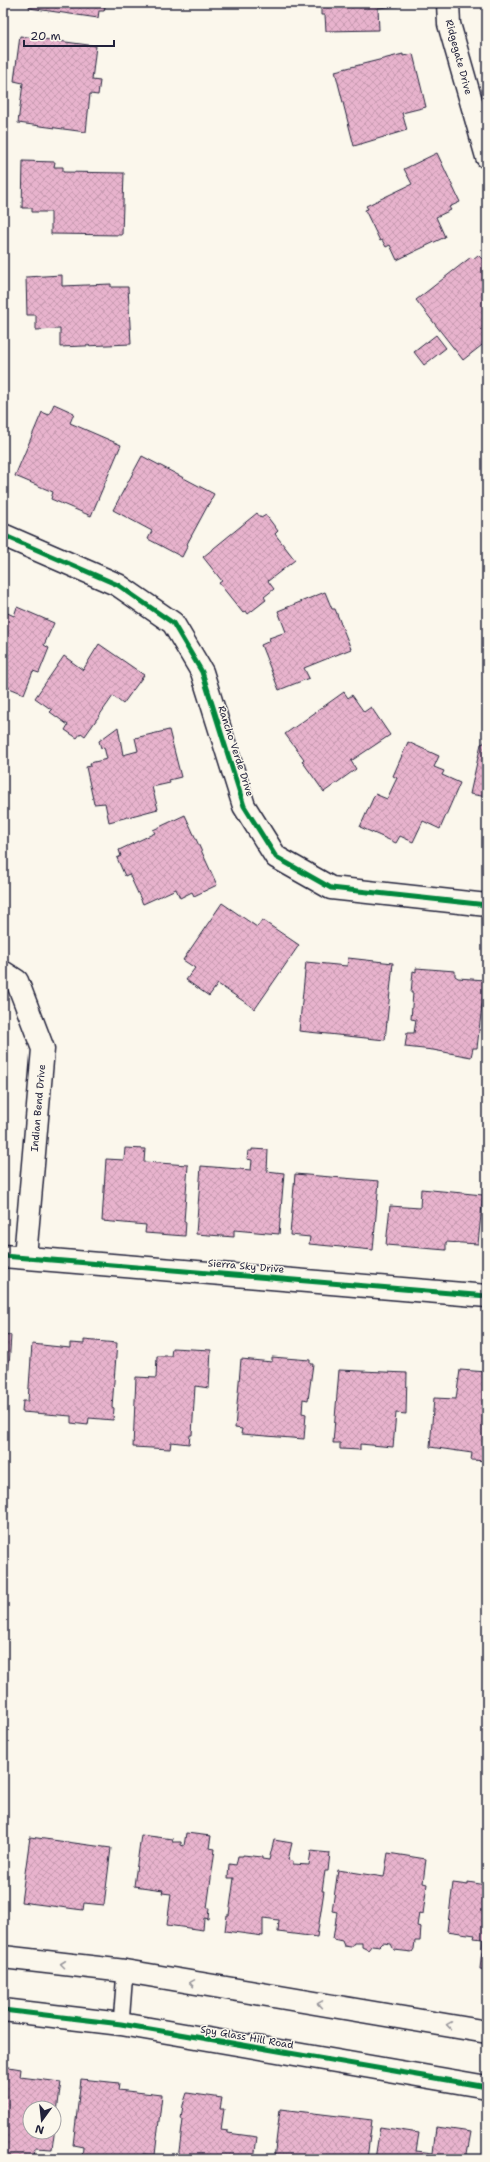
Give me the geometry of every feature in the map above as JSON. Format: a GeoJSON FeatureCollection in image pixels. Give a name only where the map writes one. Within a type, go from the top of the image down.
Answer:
{"type":"FeatureCollection","features":[{"type":"Feature","properties":{"kind":"street","name":"Ridgegate Drive"},"geometry":{"type":"LineString","coordinates":[[448,3],[448,24],[487,157]]}},
{"type":"Feature","properties":{"kind":"street","name":"Rancho Verde Drive"},"geometry":{"type":"LineString","coordinates":[[3,535],[118,585],[173,624],[202,672],[244,806],[276,857],[331,888],[487,905]]}},
{"type":"Feature","properties":{"kind":"street","name":"Indian Bend Drive"},"geometry":{"type":"LineString","coordinates":[[3,972],[17,981],[44,1049],[24,1257]]}},
{"type":"Feature","properties":{"kind":"street","name":"Sierra Sky Drive"},"geometry":{"type":"LineString","coordinates":[[3,1256],[487,1296]]}},
{"type":"Feature","properties":{"kind":"street"},"geometry":{"type":"LineString","coordinates":[[3,1956],[125,1971],[487,2032]]}},
{"type":"Feature","properties":{"kind":"street","name":"Spy Glass Hill Road"},"geometry":{"type":"LineString","coordinates":[[3,2010],[121,2024],[487,2087]]}},
{"type":"Feature","properties":{"kind":"lane"},"geometry":{"type":"LineString","coordinates":[[121,2024],[125,1971]]}},
{"type":"Feature","properties":{"kind":"building"},"geometry":{"type":"Polygon","coordinates":[[[30,3],[106,3],[104,11],[99,11],[98,18],[29,8],[30,3]]]}},
{"type":"Feature","properties":{"kind":"building"},"geometry":{"type":"Polygon","coordinates":[[[318,3],[398,3],[398,6],[378,8],[379,30],[326,31],[325,15],[321,15],[321,9],[318,3]]]}},
{"type":"Feature","properties":{"kind":"building"},"geometry":{"type":"Polygon","coordinates":[[[20,36],[96,46],[92,80],[100,81],[98,95],[90,94],[86,132],[18,123],[23,83],[14,81],[20,36]]]}},
{"type":"Feature","properties":{"kind":"building"},"geometry":{"type":"Polygon","coordinates":[[[403,54],[403,56],[413,54],[426,107],[402,113],[407,130],[354,146],[335,71],[403,54]]]}},
{"type":"Feature","properties":{"kind":"building"},"geometry":{"type":"Polygon","coordinates":[[[437,153],[460,202],[449,207],[451,210],[436,217],[445,237],[397,260],[390,245],[386,247],[382,240],[380,241],[365,210],[368,209],[366,206],[412,184],[404,169],[437,153]]]}},
{"type":"Feature","properties":{"kind":"building"},"geometry":{"type":"Polygon","coordinates":[[[23,161],[55,162],[54,167],[63,167],[63,172],[124,173],[122,235],[51,234],[51,212],[32,212],[32,208],[22,208],[23,161]]]}},
{"type":"Feature","properties":{"kind":"building"},"geometry":{"type":"Polygon","coordinates":[[[478,255],[487,264],[487,338],[484,340],[486,342],[463,360],[416,300],[471,257],[473,259],[478,255]]]}},
{"type":"Feature","properties":{"kind":"building"},"geometry":{"type":"Polygon","coordinates":[[[62,275],[62,286],[111,284],[111,287],[128,287],[131,344],[60,347],[60,329],[36,330],[36,315],[27,315],[26,277],[62,275]]]}},
{"type":"Feature","properties":{"kind":"building"},"geometry":{"type":"Polygon","coordinates":[[[436,335],[446,348],[424,365],[414,352],[436,335]]]}},
{"type":"Feature","properties":{"kind":"building"},"geometry":{"type":"Polygon","coordinates":[[[54,404],[74,413],[70,423],[121,445],[91,516],[51,499],[53,492],[15,476],[42,412],[49,415],[54,404]]]}},
{"type":"Feature","properties":{"kind":"building"},"geometry":{"type":"Polygon","coordinates":[[[142,456],[214,494],[187,544],[188,545],[182,557],[148,539],[152,531],[113,510],[142,456]]]}},
{"type":"Feature","properties":{"kind":"building"},"geometry":{"type":"Polygon","coordinates":[[[257,513],[261,518],[266,515],[278,531],[275,534],[295,560],[268,581],[274,589],[264,597],[266,600],[248,614],[246,611],[243,613],[219,583],[222,581],[203,557],[257,513]]]}},
{"type":"Feature","properties":{"kind":"building"},"geometry":{"type":"Polygon","coordinates":[[[325,592],[332,609],[335,609],[351,649],[304,668],[309,678],[279,690],[261,645],[270,641],[269,638],[286,632],[278,611],[325,592]]]}},
{"type":"Feature","properties":{"kind":"building"},"geometry":{"type":"Polygon","coordinates":[[[17,607],[54,623],[44,645],[49,648],[39,673],[33,671],[24,694],[7,687],[3,696],[3,611],[14,616],[17,607]]]}},
{"type":"Feature","properties":{"kind":"building"},"geometry":{"type":"Polygon","coordinates":[[[99,644],[144,675],[123,704],[113,696],[85,736],[81,733],[77,738],[65,730],[68,725],[50,712],[52,710],[35,698],[64,656],[83,670],[99,644]]]}},
{"type":"Feature","properties":{"kind":"building"},"geometry":{"type":"Polygon","coordinates":[[[344,692],[348,698],[352,695],[364,712],[371,707],[390,735],[351,761],[356,769],[324,792],[302,761],[304,759],[285,734],[344,692]]]}},
{"type":"Feature","properties":{"kind":"building"},"geometry":{"type":"Polygon","coordinates":[[[118,727],[123,755],[138,751],[135,738],[169,730],[181,777],[169,780],[170,783],[152,787],[158,809],[109,822],[105,803],[94,804],[86,767],[91,766],[90,763],[107,759],[104,747],[101,748],[99,741],[118,727]]]}},
{"type":"Feature","properties":{"kind":"building"},"geometry":{"type":"Polygon","coordinates":[[[487,728],[487,797],[470,794],[481,744],[484,743],[487,728]]]}},
{"type":"Feature","properties":{"kind":"building"},"geometry":{"type":"Polygon","coordinates":[[[408,742],[439,756],[434,767],[444,771],[442,775],[460,783],[440,829],[423,821],[413,842],[400,836],[396,843],[360,827],[375,794],[387,799],[397,778],[393,776],[408,742]]]}},
{"type":"Feature","properties":{"kind":"building"},"geometry":{"type":"Polygon","coordinates":[[[185,815],[217,885],[194,896],[192,892],[180,898],[176,889],[143,904],[129,874],[125,876],[117,858],[121,856],[119,850],[155,833],[153,830],[185,815]]]}},
{"type":"Feature","properties":{"kind":"building"},"geometry":{"type":"Polygon","coordinates":[[[222,903],[257,927],[262,920],[299,945],[255,1009],[218,984],[209,996],[186,980],[195,968],[183,960],[222,903]]]}},
{"type":"Feature","properties":{"kind":"building"},"geometry":{"type":"Polygon","coordinates":[[[348,958],[393,963],[385,1040],[299,1031],[306,962],[347,966],[348,958]]]}},
{"type":"Feature","properties":{"kind":"building"},"geometry":{"type":"Polygon","coordinates":[[[416,968],[455,971],[455,976],[458,978],[485,980],[477,1048],[473,1048],[471,1057],[433,1050],[405,1047],[407,1033],[414,1033],[416,1020],[411,1019],[413,993],[411,993],[413,971],[416,972],[416,968]]]}},
{"type":"Feature","properties":{"kind":"building"},"geometry":{"type":"Polygon","coordinates":[[[125,1148],[145,1149],[144,1162],[188,1165],[184,1222],[186,1222],[185,1236],[145,1233],[146,1225],[102,1221],[106,1159],[124,1160],[125,1148]]]}},
{"type":"Feature","properties":{"kind":"building"},"geometry":{"type":"Polygon","coordinates":[[[252,1149],[268,1150],[267,1171],[284,1173],[279,1234],[234,1230],[234,1237],[196,1234],[201,1166],[251,1170],[252,1160],[247,1159],[248,1151],[252,1151],[252,1149]]]}},
{"type":"Feature","properties":{"kind":"building"},"geometry":{"type":"Polygon","coordinates":[[[295,1174],[379,1181],[373,1250],[309,1244],[310,1237],[290,1235],[295,1174]]]}},
{"type":"Feature","properties":{"kind":"building"},"geometry":{"type":"Polygon","coordinates":[[[421,1189],[483,1195],[478,1244],[446,1242],[446,1250],[386,1245],[390,1206],[420,1208],[421,1189]]]}},
{"type":"Feature","properties":{"kind":"building"},"geometry":{"type":"Polygon","coordinates":[[[3,1334],[11,1335],[6,1413],[3,1412],[3,1334]]]}},
{"type":"Feature","properties":{"kind":"building"},"geometry":{"type":"Polygon","coordinates":[[[84,1340],[117,1343],[112,1407],[114,1408],[113,1420],[89,1418],[88,1425],[71,1423],[71,1416],[22,1412],[23,1401],[28,1401],[32,1344],[70,1348],[70,1343],[84,1344],[84,1340]]]}},
{"type":"Feature","properties":{"kind":"building"},"geometry":{"type":"Polygon","coordinates":[[[172,1348],[211,1350],[209,1388],[195,1386],[192,1435],[190,1435],[189,1444],[171,1442],[170,1449],[133,1447],[136,1377],[156,1378],[157,1356],[171,1356],[172,1348]]]}},
{"type":"Feature","properties":{"kind":"building"},"geometry":{"type":"Polygon","coordinates":[[[272,1357],[310,1360],[310,1364],[313,1364],[308,1400],[303,1399],[302,1413],[306,1414],[304,1439],[241,1434],[242,1429],[235,1428],[241,1359],[272,1362],[272,1357]]]}},
{"type":"Feature","properties":{"kind":"building"},"geometry":{"type":"Polygon","coordinates":[[[339,1370],[407,1373],[406,1414],[396,1413],[393,1447],[360,1444],[360,1450],[340,1449],[340,1443],[333,1443],[339,1370]]]}},
{"type":"Feature","properties":{"kind":"building"},"geometry":{"type":"Polygon","coordinates":[[[460,1370],[487,1372],[487,1461],[471,1460],[472,1453],[430,1447],[434,1398],[456,1399],[460,1370]]]}},
{"type":"Feature","properties":{"kind":"building"},"geometry":{"type":"Polygon","coordinates":[[[3,1821],[6,1822],[3,1843],[3,1821]]]}},
{"type":"Feature","properties":{"kind":"building"},"geometry":{"type":"Polygon","coordinates":[[[186,1833],[211,1836],[209,1848],[215,1849],[207,1908],[209,1908],[208,1919],[204,1918],[203,1930],[167,1925],[171,1894],[162,1893],[163,1890],[134,1886],[141,1835],[173,1839],[172,1842],[181,1842],[181,1845],[184,1846],[186,1833]]]}},
{"type":"Feature","properties":{"kind":"building"},"geometry":{"type":"Polygon","coordinates":[[[30,1837],[111,1848],[104,1905],[84,1903],[83,1910],[21,1902],[30,1837]]]}},
{"type":"Feature","properties":{"kind":"building"},"geometry":{"type":"Polygon","coordinates":[[[274,1840],[292,1843],[288,1860],[293,1861],[293,1864],[309,1865],[311,1851],[330,1853],[328,1871],[325,1871],[322,1891],[324,1891],[317,1937],[278,1932],[279,1920],[263,1918],[263,1936],[225,1931],[227,1915],[229,1915],[234,1878],[228,1878],[229,1864],[236,1865],[238,1856],[243,1855],[262,1857],[262,1859],[269,1860],[274,1840]]]}},
{"type":"Feature","properties":{"kind":"building"},"geometry":{"type":"Polygon","coordinates":[[[388,1853],[426,1859],[423,1883],[427,1884],[423,1914],[419,1913],[417,1926],[421,1927],[420,1941],[415,1941],[412,1952],[394,1950],[391,1944],[383,1943],[380,1946],[372,1945],[368,1950],[362,1947],[362,1943],[354,1943],[351,1947],[344,1946],[342,1941],[333,1939],[337,1912],[332,1911],[338,1870],[384,1877],[388,1853]]]}},
{"type":"Feature","properties":{"kind":"building"},"geometry":{"type":"Polygon","coordinates":[[[468,1882],[486,1885],[487,1887],[487,1970],[480,1969],[483,1939],[474,1938],[475,1935],[447,1931],[453,1883],[468,1885],[468,1882]]]}},
{"type":"Feature","properties":{"kind":"building"},"geometry":{"type":"Polygon","coordinates":[[[3,2066],[21,2069],[20,2077],[61,2082],[59,2100],[22,2100],[22,2140],[53,2140],[52,2149],[35,2148],[34,2159],[3,2159],[3,2066]]]}},
{"type":"Feature","properties":{"kind":"building"},"geometry":{"type":"Polygon","coordinates":[[[81,2079],[119,2083],[118,2090],[162,2095],[155,2155],[143,2154],[142,2159],[82,2159],[83,2147],[73,2145],[81,2079]]]}},
{"type":"Feature","properties":{"kind":"building"},"geometry":{"type":"Polygon","coordinates":[[[187,2093],[222,2098],[220,2109],[224,2109],[221,2130],[228,2131],[228,2133],[257,2137],[254,2159],[178,2159],[183,2120],[181,2119],[187,2093]]]}},
{"type":"Feature","properties":{"kind":"building"},"geometry":{"type":"Polygon","coordinates":[[[280,2109],[372,2120],[367,2159],[274,2159],[280,2109]]]}},
{"type":"Feature","properties":{"kind":"building"},"geometry":{"type":"Polygon","coordinates":[[[380,2127],[419,2133],[416,2151],[433,2153],[436,2127],[471,2132],[466,2159],[375,2159],[380,2127]]]}},
{"type":"Feature","properties":{"kind":"cycle path"},"geometry":{"type":"LineString","coordinates":[[3,535],[118,585],[173,623],[202,672],[244,806],[276,857],[331,888],[487,905]]}},
{"type":"Feature","properties":{"kind":"cycle path"},"geometry":{"type":"LineString","coordinates":[[3,1256],[487,1296]]}},
{"type":"Feature","properties":{"kind":"cycle path"},"geometry":{"type":"LineString","coordinates":[[3,2010],[121,2024],[487,2087]]}}]}
